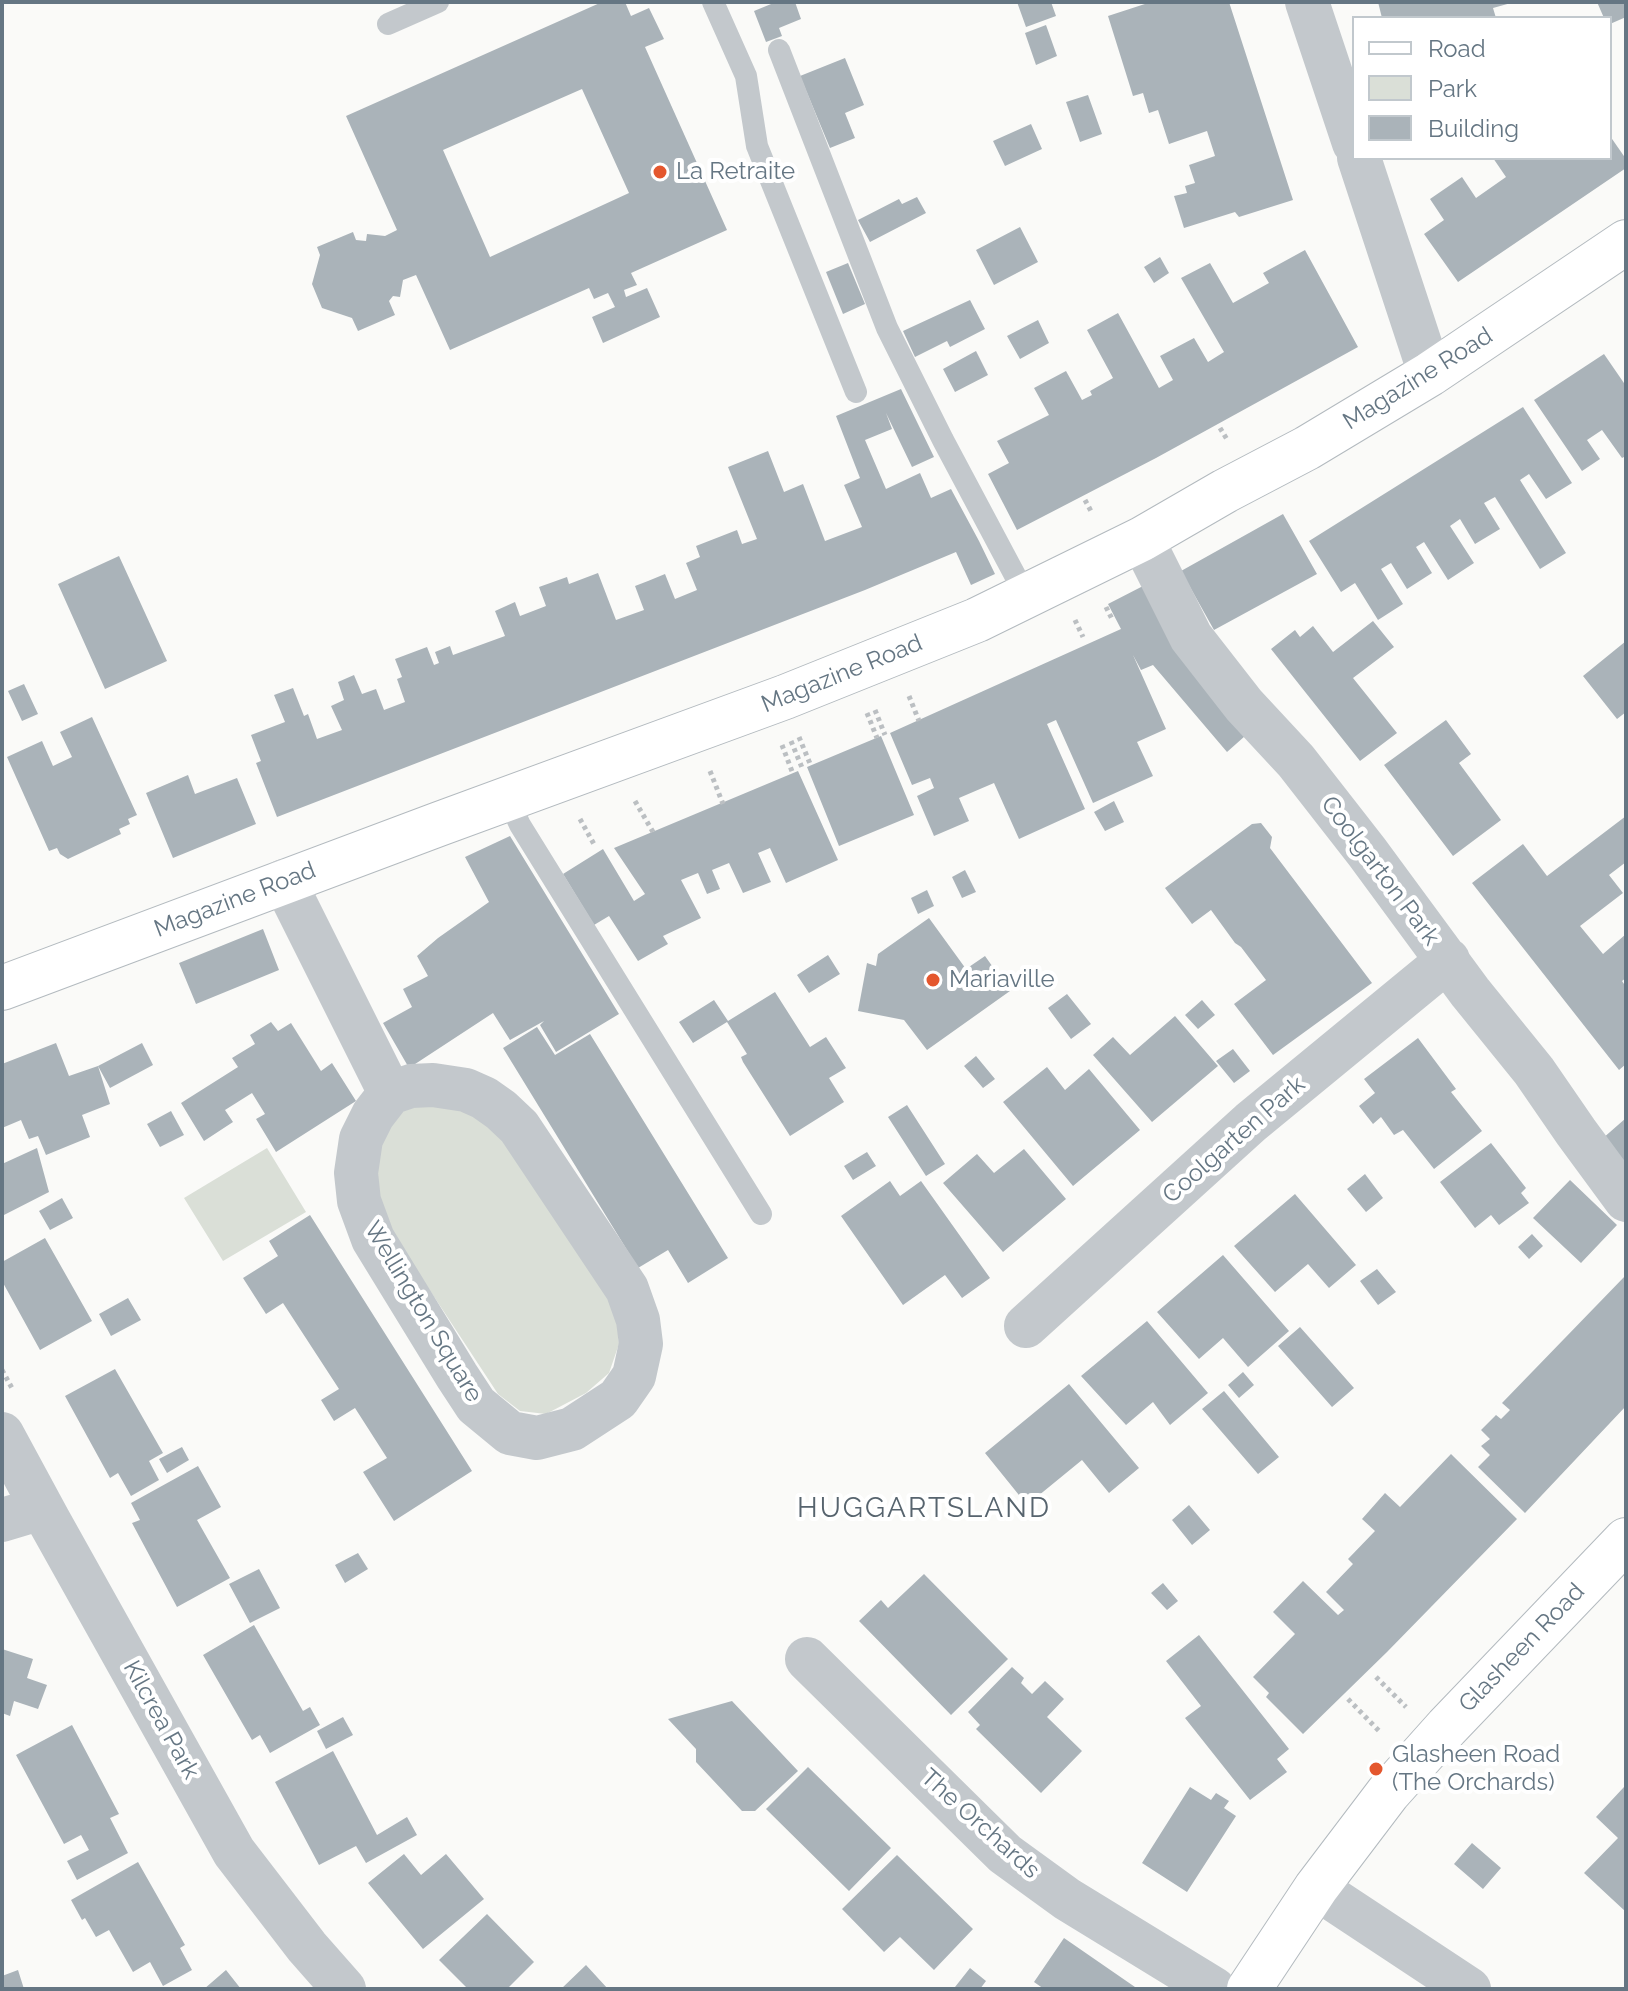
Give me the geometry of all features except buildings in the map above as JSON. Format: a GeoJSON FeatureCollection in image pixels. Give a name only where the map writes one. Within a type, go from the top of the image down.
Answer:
{"type":"FeatureCollection","features":[{"type":"Feature","properties":{"kind":"main road","name":"Magazine Road"},"geometry":{"type":"LineString","coordinates":[[2,988],[785,697],[977,620],[1142,539],[1307,448],[1430,374],[1626,242]]}},
{"type":"Feature","properties":{"kind":"main road","name":"Glasheen Road"},"geometry":{"type":"LineString","coordinates":[[1249,1989],[1316,1888],[1388,1793],[1626,1540]]}},
{"type":"Feature","properties":{"kind":"street"},"geometry":{"type":"LineString","coordinates":[[1307,2],[1352,137]]}},
{"type":"Feature","properties":{"kind":"street"},"geometry":{"type":"LineString","coordinates":[[1360,160],[1430,374]]}},
{"type":"Feature","properties":{"kind":"street","name":"Coolgarton Park"},"geometry":{"type":"LineString","coordinates":[[1142,539],[1191,637],[1244,705],[1296,761],[1470,992],[1534,1071],[1626,1200]]}},
{"type":"Feature","properties":{"kind":"street"},"geometry":{"type":"LineString","coordinates":[[284,881],[390,1093]]}},
{"type":"Feature","properties":{"kind":"street","name":"Coolgarten Park"},"geometry":{"type":"LineString","coordinates":[[1026,1326],[1251,1122],[1448,960]]}},
{"type":"Feature","properties":{"kind":"street","name":"Wellington Square"},"geometry":{"type":"LineString","coordinates":[[433,1085],[466,1090],[501,1110],[519,1127],[627,1289],[638,1320],[641,1344],[634,1376],[618,1399],[572,1429],[537,1438],[510,1433],[476,1405],[373,1239],[359,1201],[356,1173],[361,1139],[373,1115],[390,1093],[411,1086],[433,1085]]}},
{"type":"Feature","properties":{"kind":"street","name":"Kilcrea Park"},"geometry":{"type":"LineString","coordinates":[[2,1434],[22,1514],[234,1852],[307,1947],[344,1989]]}},
{"type":"Feature","properties":{"kind":"street","name":"The Orchards"},"geometry":{"type":"LineString","coordinates":[[807,1659],[1005,1854],[1067,1899],[1214,1989]]}},
{"type":"Feature","properties":{"kind":"street"},"geometry":{"type":"LineString","coordinates":[[1316,1888],[1469,1989]]}},
{"type":"Feature","properties":{"kind":"lane"},"geometry":{"type":"LineString","coordinates":[[388,24],[438,2]]}},
{"type":"Feature","properties":{"kind":"lane"},"geometry":{"type":"LineString","coordinates":[[713,2],[746,76],[757,146],[856,392]]}},
{"type":"Feature","properties":{"kind":"lane"},"geometry":{"type":"LineString","coordinates":[[779,50],[887,328],[1026,596]]}},
{"type":"Feature","properties":{"kind":"lane"},"geometry":{"type":"LineString","coordinates":[[508,799],[520,825],[761,1214]]}},
{"type":"Feature","properties":{"kind":"path"},"geometry":{"type":"LineString","coordinates":[[908,694],[919,721]]}},
{"type":"Feature","properties":{"kind":"path"},"geometry":{"type":"LineString","coordinates":[[874,708],[885,735]]}},
{"type":"Feature","properties":{"kind":"path"},"geometry":{"type":"LineString","coordinates":[[866,711],[877,738]]}},
{"type":"Feature","properties":{"kind":"path"},"geometry":{"type":"LineString","coordinates":[[799,737],[811,766]]}},
{"type":"Feature","properties":{"kind":"path"},"geometry":{"type":"LineString","coordinates":[[780,740],[793,774]]}},
{"type":"Feature","properties":{"kind":"path"},"geometry":{"type":"LineString","coordinates":[[791,740],[803,770]]}},
{"type":"Feature","properties":{"kind":"path"},"geometry":{"type":"LineString","coordinates":[[709,768],[723,804]]}},
{"type":"Feature","properties":{"kind":"path"},"geometry":{"type":"LineString","coordinates":[[633,797],[653,832]]}},
{"type":"Feature","properties":{"kind":"path"},"geometry":{"type":"LineString","coordinates":[[580,818],[595,846]]}},
{"type":"Feature","properties":{"kind":"path"},"geometry":{"type":"LineString","coordinates":[[1376,1677],[1413,1714]]}},
{"type":"Feature","properties":{"kind":"path"},"geometry":{"type":"LineString","coordinates":[[1348,1699],[1388,1740]]}},
{"type":"Feature","properties":{"kind":"green space"},"geometry":{"type":"Polygon","coordinates":[[[427,1099],[492,1122],[616,1302],[619,1344],[609,1373],[586,1393],[546,1414],[520,1411],[498,1394],[381,1216],[376,1157],[393,1113],[427,1099]]]}},
{"type":"Feature","properties":{"kind":"green space"},"geometry":{"type":"Polygon","coordinates":[[[267,1148],[306,1212],[223,1261],[184,1198],[267,1148]]]}},
{"type":"Feature","properties":{"kind":"place","name":"La Retraite"},"geometry":{"type":"Point","coordinates":[660,172]}},
{"type":"Feature","properties":{"kind":"place","name":"Mariaville"},"geometry":{"type":"Point","coordinates":[933,980]}},
{"type":"Feature","properties":{"kind":"place","name":"Glasheen Road (The Orchards)"},"geometry":{"type":"Point","coordinates":[1376,1769]}},
{"type":"Feature","properties":{"kind":"district","name":"HUGGARTSLAND"},"geometry":{"type":"Point","coordinates":[924,1509]}}]}
